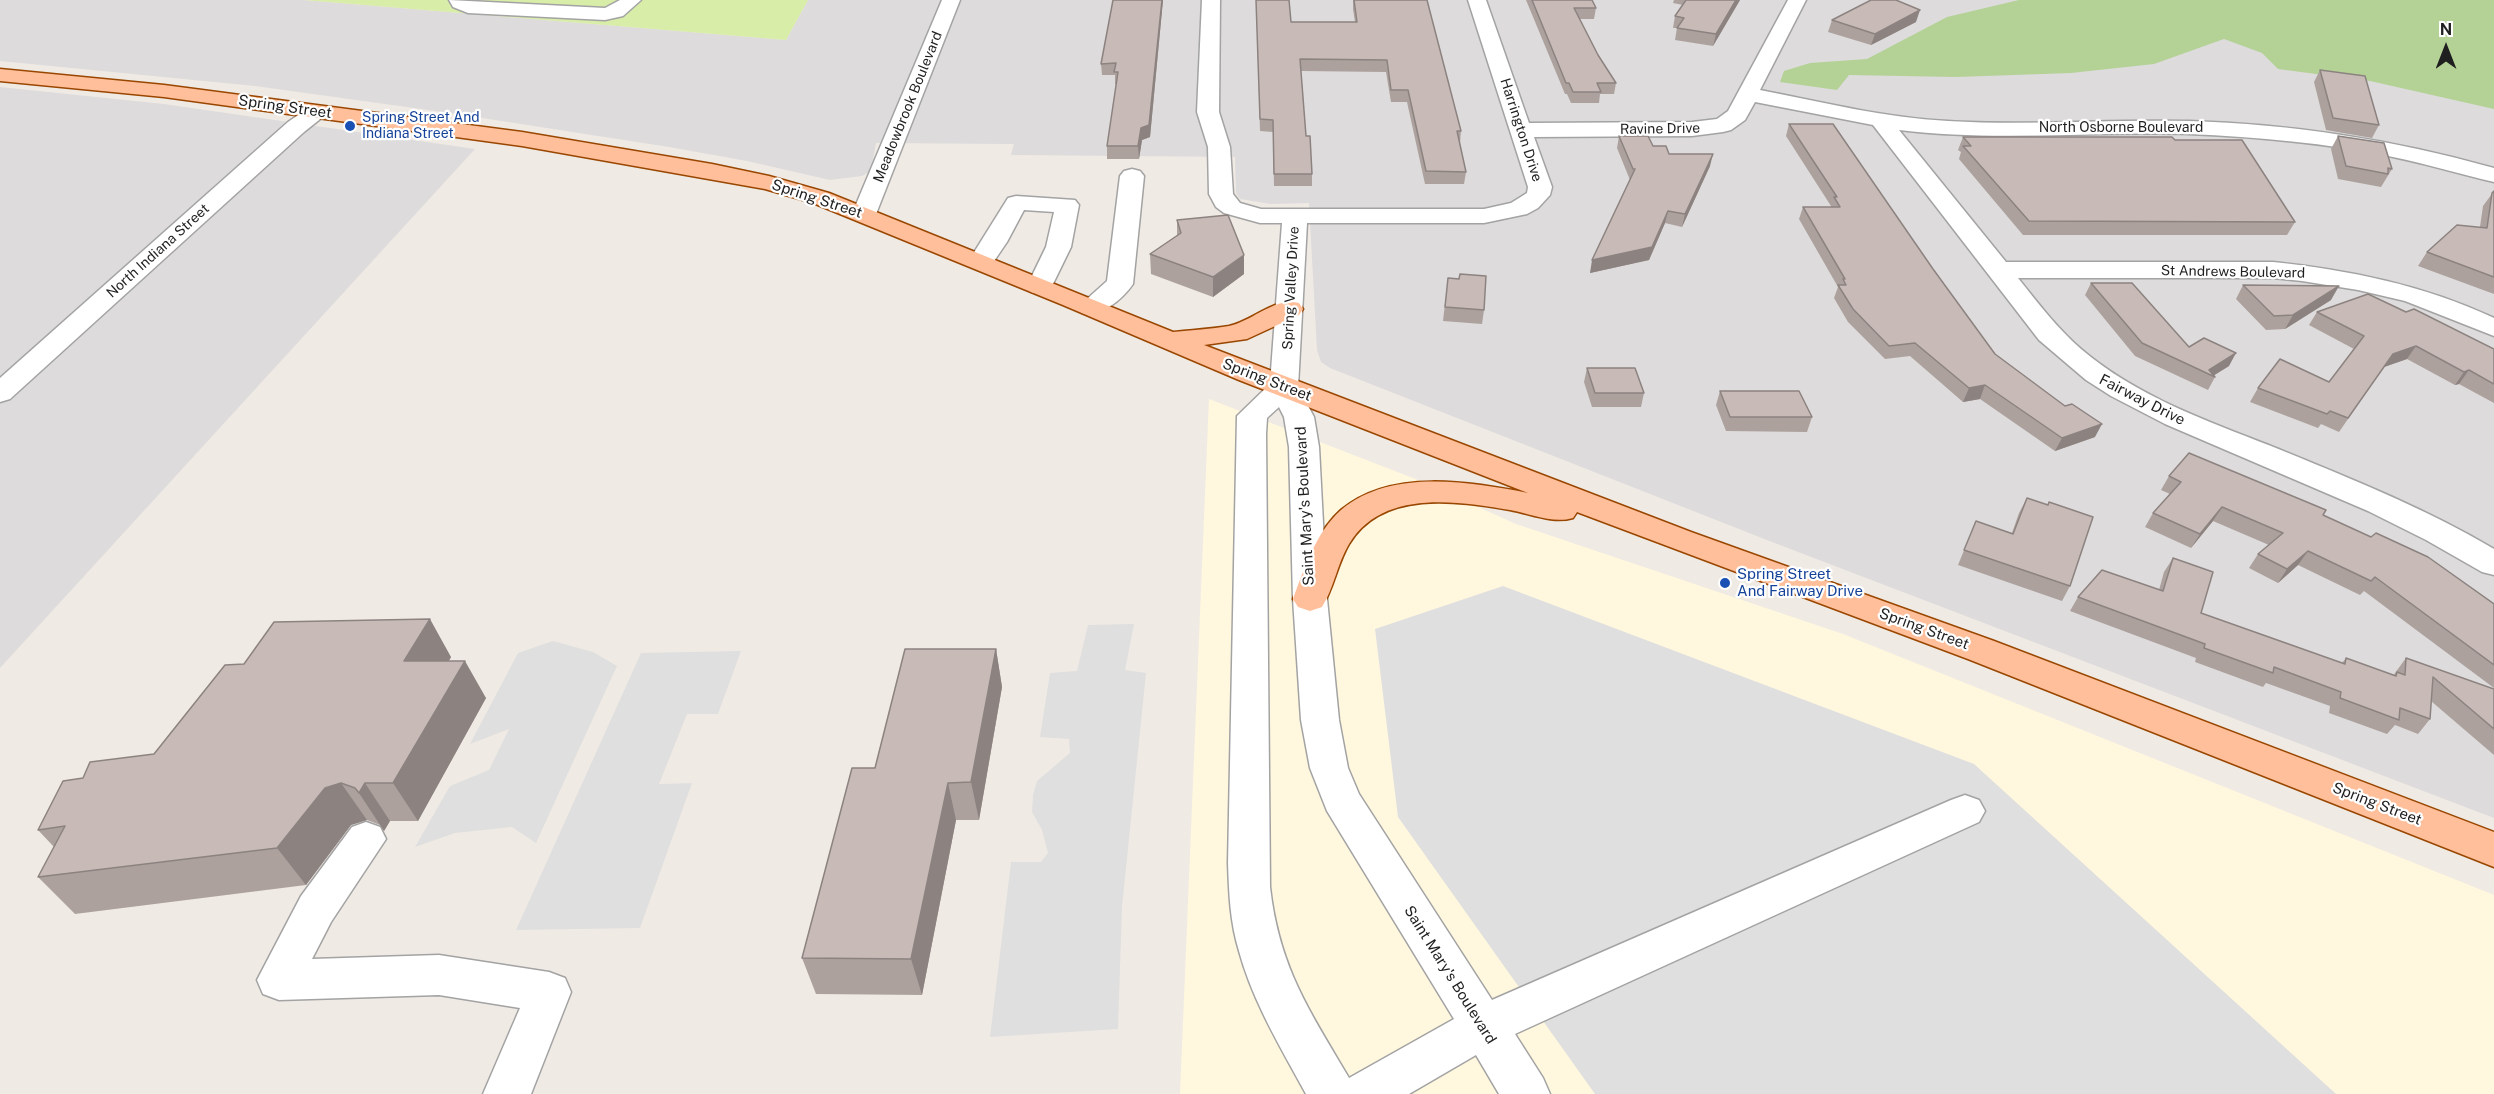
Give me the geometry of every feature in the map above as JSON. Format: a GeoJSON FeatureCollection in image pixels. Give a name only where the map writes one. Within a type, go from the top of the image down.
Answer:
{"type":"FeatureCollection","features":[{"type":"Feature","properties":{"kind":"main road","name":"Spring Street"},"geometry":{"type":"LineString","coordinates":[[0,75],[154,90],[522,139],[712,171],[769,183],[864,214],[1284,387],[1679,540],[1993,654],[2494,850]]}},
{"type":"Feature","properties":{"kind":"main road"},"geometry":{"type":"LineString","coordinates":[[1170,341],[1237,333],[1290,309]]}},
{"type":"Feature","properties":{"kind":"main road"},"geometry":{"type":"LineString","coordinates":[[1310,599],[1327,551],[1352,518],[1372,504],[1399,495],[1476,495],[1540,506],[1679,540]]}},
{"type":"Feature","properties":{"kind":"street"},"geometry":{"type":"LineString","coordinates":[[458,0],[468,7],[476,8],[591,14],[616,12],[632,0]]}},
{"type":"Feature","properties":{"kind":"street","name":"Meadowbrook Boulevard"},"geometry":{"type":"LineString","coordinates":[[864,214],[951,0]]}},
{"type":"Feature","properties":{"kind":"street","name":"Spring Valley Drive"},"geometry":{"type":"LineString","coordinates":[[1211,0],[1208,112],[1219,147],[1221,194],[1224,202],[1245,214],[1295,217],[1284,387]]}},
{"type":"Feature","properties":{"kind":"street","name":"Harrington Drive"},"geometry":{"type":"LineString","coordinates":[[1295,217],[1484,216],[1518,210],[1538,195],[1540,187],[1477,0]]}},
{"type":"Feature","properties":{"kind":"street","name":"Ravine Drive"},"geometry":{"type":"LineString","coordinates":[[1522,130],[1710,128],[1732,120],[1797,0]]}},
{"type":"Feature","properties":{"kind":"street","name":"North Osborne Boulevard"},"geometry":{"type":"LineString","coordinates":[[1747,94],[1949,128],[2219,128],[2280,133],[2378,147],[2494,175]]}},
{"type":"Feature","properties":{"kind":"street","name":"North Indiana Street"},"geometry":{"type":"LineString","coordinates":[[0,393],[287,134],[318,112]]}},
{"type":"Feature","properties":{"kind":"street","name":"Fairway Drive"},"geometry":{"type":"LineString","coordinates":[[1880,118],[2049,334],[2068,354],[2094,375],[2165,414],[2374,500],[2447,536],[2494,564]]}},
{"type":"Feature","properties":{"kind":"street"},"geometry":{"type":"LineString","coordinates":[[1091,307],[1120,284],[1132,176]]}},
{"type":"Feature","properties":{"kind":"street"},"geometry":{"type":"LineString","coordinates":[[981,262],[995,242],[1016,203],[1067,205],[1067,226],[1059,253],[1040,286]]}},
{"type":"Feature","properties":{"kind":"street","name":"St Andrews Boulevard"},"geometry":{"type":"LineString","coordinates":[[1999,270],[2273,270],[2307,273],[2362,282],[2418,297],[2494,328]]}},
{"type":"Feature","properties":{"kind":"street"},"geometry":{"type":"LineString","coordinates":[[1284,387],[1252,416],[1249,814],[1251,899],[1255,930],[1281,1004],[1332,1094]]}},
{"type":"Feature","properties":{"kind":"street","name":"Saint Mary's Boulevard"},"geometry":{"type":"LineString","coordinates":[[1284,387],[1299,417],[1304,447],[1310,599],[1322,742],[1341,800],[1526,1094]]}},
{"type":"Feature","properties":{"kind":"street"},"geometry":{"type":"LineString","coordinates":[[1365,1094],[1482,1026],[1965,811]]}},
{"type":"Feature","properties":{"kind":"street"},"geometry":{"type":"LineString","coordinates":[[366,839],[315,909],[279,980],[439,975],[549,992],[507,1094]]}},
{"type":"Feature","properties":{"kind":"shaded area"},"geometry":{"type":"Polygon","coordinates":[[[0,0],[304,0],[786,40],[808,0],[2494,0],[2494,818],[1772,542],[1330,368],[1321,362],[1317,350],[1309,203],[1271,204],[1240,199],[1236,193],[1235,157],[1011,155],[1014,144],[876,143],[871,171],[862,176],[830,180],[747,161],[669,147],[450,113],[255,86],[0,61],[0,0]]]}},
{"type":"Feature","properties":{"kind":"shaded area"},"geometry":{"type":"Polygon","coordinates":[[[0,87],[164,104],[475,149],[0,668],[0,87]]]}},
{"type":"Feature","properties":{"kind":"shaded area"},"geometry":{"type":"Polygon","coordinates":[[[1209,399],[1418,480],[1516,524],[1843,634],[2494,895],[2494,1094],[1180,1094],[1209,399]]]}},
{"type":"Feature","properties":{"kind":"shaded area"},"geometry":{"type":"Polygon","coordinates":[[[1503,586],[1974,764],[2336,1094],[1595,1094],[1398,817],[1375,629],[1503,586]]]}},
{"type":"Feature","properties":{"kind":"shaded area"},"geometry":{"type":"Polygon","coordinates":[[[1134,624],[1125,670],[1146,673],[1122,907],[1118,1029],[990,1037],[1011,862],[1041,862],[1048,853],[1042,830],[1032,812],[1033,795],[1037,781],[1070,753],[1069,739],[1040,737],[1050,673],[1077,671],[1088,625],[1134,624]]]}},
{"type":"Feature","properties":{"kind":"shaded area"},"geometry":{"type":"Polygon","coordinates":[[[553,641],[593,652],[617,666],[536,843],[512,827],[455,833],[415,847],[450,786],[489,770],[509,729],[470,744],[518,653],[553,641]]]}},
{"type":"Feature","properties":{"kind":"shaded area"},"geometry":{"type":"Polygon","coordinates":[[[741,651],[718,714],[687,714],[659,784],[692,783],[640,928],[516,930],[641,653],[741,651]]]}},
{"type":"Feature","properties":{"kind":"green space"},"geometry":{"type":"Polygon","coordinates":[[[304,0],[808,0],[786,40],[304,0]]]}},
{"type":"Feature","properties":{"kind":"green space"},"geometry":{"type":"Polygon","coordinates":[[[2019,0],[2494,0],[2494,109],[2370,81],[2278,69],[2262,53],[2224,39],[2154,64],[2071,73],[1956,77],[1849,75],[1837,90],[1780,82],[1784,71],[1810,63],[1867,59],[1947,17],[2019,0]]]}},
{"type":"Feature","properties":{"kind":"building"},"geometry":{"type":"Polygon","coordinates":[[[1113,0],[1162,0],[1149,125],[1141,128],[1138,146],[1107,146],[1118,72],[1114,72],[1116,63],[1101,64],[1113,0]]]}},
{"type":"Feature","properties":{"kind":"building"},"geometry":{"type":"Polygon","coordinates":[[[1256,0],[1289,0],[1291,22],[1357,22],[1354,0],[1427,0],[1461,131],[1457,131],[1466,172],[1426,171],[1408,90],[1391,90],[1387,60],[1300,59],[1306,136],[1310,136],[1312,174],[1274,174],[1273,120],[1260,119],[1256,0]]]}},
{"type":"Feature","properties":{"kind":"building"},"geometry":{"type":"Polygon","coordinates":[[[1532,0],[1592,0],[1596,8],[1574,8],[1598,55],[1616,83],[1597,83],[1601,92],[1573,92],[1569,83],[1566,83],[1532,0]]]}},
{"type":"Feature","properties":{"kind":"building"},"geometry":{"type":"Polygon","coordinates":[[[1686,0],[1736,0],[1716,34],[1677,28],[1684,18],[1675,16],[1686,0]]]}},
{"type":"Feature","properties":{"kind":"building"},"geometry":{"type":"Polygon","coordinates":[[[1871,0],[1896,0],[1920,10],[1875,34],[1832,20],[1871,0]]]}},
{"type":"Feature","properties":{"kind":"building"},"geometry":{"type":"Polygon","coordinates":[[[2320,70],[2365,76],[2379,125],[2333,118],[2320,70]]]}},
{"type":"Feature","properties":{"kind":"building"},"geometry":{"type":"Polygon","coordinates":[[[1789,124],[1833,124],[1995,354],[2065,406],[2072,404],[2102,424],[2062,438],[1985,385],[1969,388],[1915,343],[1889,346],[1853,309],[1838,285],[1846,285],[1843,279],[1845,279],[1803,207],[1840,207],[1834,197],[1837,197],[1789,124]]]}},
{"type":"Feature","properties":{"kind":"building"},"geometry":{"type":"Polygon","coordinates":[[[1619,136],[1648,136],[1653,146],[1666,146],[1669,154],[1713,154],[1685,214],[1668,211],[1652,247],[1592,260],[1635,169],[1619,136]]]}},
{"type":"Feature","properties":{"kind":"building"},"geometry":{"type":"Polygon","coordinates":[[[2338,136],[2384,143],[2392,169],[2388,168],[2388,174],[2346,166],[2338,136]]]}},
{"type":"Feature","properties":{"kind":"building"},"geometry":{"type":"Polygon","coordinates":[[[1963,137],[2172,137],[2175,140],[2242,140],[2295,222],[2029,221],[1963,146],[1971,146],[1963,137]]]}},
{"type":"Feature","properties":{"kind":"building"},"geometry":{"type":"Polygon","coordinates":[[[2494,191],[2494,277],[2427,252],[2457,225],[2487,228],[2494,191]]]}},
{"type":"Feature","properties":{"kind":"building"},"geometry":{"type":"Polygon","coordinates":[[[1228,215],[1244,255],[1213,277],[1150,254],[1181,233],[1177,220],[1228,215]]]}},
{"type":"Feature","properties":{"kind":"building"},"geometry":{"type":"Polygon","coordinates":[[[1460,274],[1486,276],[1484,310],[1445,307],[1448,278],[1459,279],[1460,274]]]}},
{"type":"Feature","properties":{"kind":"building"},"geometry":{"type":"Polygon","coordinates":[[[2091,283],[2132,283],[2189,347],[2204,338],[2236,353],[2209,370],[2215,377],[2142,343],[2091,283]]]}},
{"type":"Feature","properties":{"kind":"building"},"geometry":{"type":"Polygon","coordinates":[[[2243,285],[2339,286],[2293,315],[2274,316],[2243,285]]]}},
{"type":"Feature","properties":{"kind":"building"},"geometry":{"type":"Polygon","coordinates":[[[2368,294],[2406,312],[2414,309],[2494,349],[2494,384],[2469,370],[2464,372],[2416,346],[2393,354],[2348,418],[2330,411],[2327,414],[2258,388],[2280,359],[2329,382],[2364,336],[2317,312],[2368,294]]]}},
{"type":"Feature","properties":{"kind":"building"},"geometry":{"type":"Polygon","coordinates":[[[1587,368],[1635,368],[1644,393],[1595,393],[1587,368]]]}},
{"type":"Feature","properties":{"kind":"building"},"geometry":{"type":"Polygon","coordinates":[[[1720,391],[1799,391],[1812,417],[1730,417],[1720,391]]]}},
{"type":"Feature","properties":{"kind":"building"},"geometry":{"type":"Polygon","coordinates":[[[2189,453],[2326,510],[2323,515],[2371,537],[2376,533],[2428,557],[2494,604],[2494,665],[2375,577],[2371,581],[2308,551],[2287,569],[2258,554],[2283,533],[2222,507],[2200,534],[2153,513],[2181,482],[2169,476],[2189,453]]]}},
{"type":"Feature","properties":{"kind":"building"},"geometry":{"type":"Polygon","coordinates":[[[2027,498],[2048,505],[2049,502],[2093,517],[2070,586],[1964,550],[1976,521],[2013,534],[2027,498]]]}},
{"type":"Feature","properties":{"kind":"building"},"geometry":{"type":"Polygon","coordinates":[[[2173,558],[2213,572],[2201,613],[2345,664],[2346,658],[2396,676],[2397,672],[2405,675],[2406,658],[2494,689],[2494,729],[2433,677],[2430,719],[2400,708],[2399,720],[2340,698],[2341,692],[2274,667],[2273,673],[2204,648],[2205,644],[2078,597],[2102,570],[2163,591],[2173,558]]]}},
{"type":"Feature","properties":{"kind":"building"},"geometry":{"type":"Polygon","coordinates":[[[430,619],[404,661],[465,661],[393,783],[365,783],[359,793],[355,788],[341,783],[325,788],[277,848],[38,877],[65,826],[38,830],[63,781],[83,778],[90,762],[154,754],[225,665],[244,664],[274,622],[430,619]]]}},
{"type":"Feature","properties":{"kind":"building"},"geometry":{"type":"Polygon","coordinates":[[[905,649],[996,649],[971,782],[948,783],[911,959],[802,958],[852,768],[875,768],[905,649]]]}},
{"type":"Feature","properties":{"kind":"place","name":"Spring Street And Indiana Street"},"geometry":{"type":"Point","coordinates":[350,126]}},
{"type":"Feature","properties":{"kind":"place","name":"Spring Street And Fairway Drive"},"geometry":{"type":"Point","coordinates":[1725,583]}}]}
